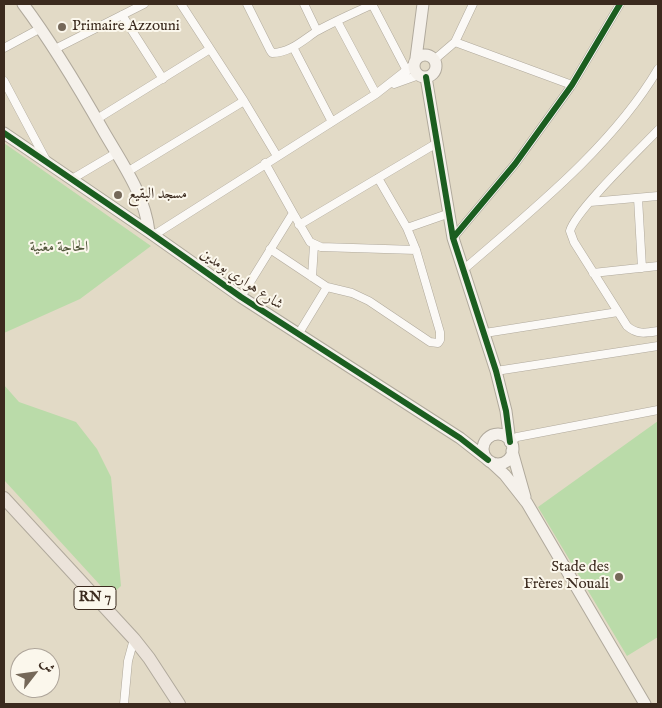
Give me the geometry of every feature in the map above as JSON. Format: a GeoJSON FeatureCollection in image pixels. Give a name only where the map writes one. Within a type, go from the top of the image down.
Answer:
{"type":"FeatureCollection","features":[{"type":"Feature","properties":{"kind":"main road","name":"RN 7"},"geometry":{"type":"LineString","coordinates":[[4,498],[134,639],[155,666],[179,704]]}},
{"type":"Feature","properties":{"kind":"street"},"geometry":{"type":"LineString","coordinates":[[22,4],[55,49],[128,172],[142,203],[152,233],[416,69],[423,55],[432,58]]}},
{"type":"Feature","properties":{"kind":"street"},"geometry":{"type":"LineString","coordinates":[[55,49],[144,4]]}},
{"type":"Feature","properties":{"kind":"street"},"geometry":{"type":"LineString","coordinates":[[181,4],[277,156]]}},
{"type":"Feature","properties":{"kind":"street"},"geometry":{"type":"LineString","coordinates":[[247,4],[272,53],[293,48],[317,31],[372,4],[416,69],[437,143],[453,238],[496,371],[506,411],[511,446],[527,503],[645,704]]}},
{"type":"Feature","properties":{"kind":"street"},"geometry":{"type":"LineString","coordinates":[[304,4],[317,31]]}},
{"type":"Feature","properties":{"kind":"street"},"geometry":{"type":"LineString","coordinates":[[416,69],[423,4]]}},
{"type":"Feature","properties":{"kind":"street"},"geometry":{"type":"LineString","coordinates":[[432,58],[455,42],[472,4]]}},
{"type":"Feature","properties":{"kind":"street"},"geometry":{"type":"LineString","coordinates":[[453,238],[515,164],[572,85],[620,4]]}},
{"type":"Feature","properties":{"kind":"street"},"geometry":{"type":"LineString","coordinates":[[122,15],[163,79]]}},
{"type":"Feature","properties":{"kind":"street"},"geometry":{"type":"LineString","coordinates":[[337,21],[376,94]]}},
{"type":"Feature","properties":{"kind":"street"},"geometry":{"type":"LineString","coordinates":[[388,86],[416,69],[435,70],[421,27]]}},
{"type":"Feature","properties":{"kind":"street"},"geometry":{"type":"LineString","coordinates":[[4,48],[41,28]]}},
{"type":"Feature","properties":{"kind":"street"},"geometry":{"type":"LineString","coordinates":[[455,42],[572,85]]}},
{"type":"Feature","properties":{"kind":"street"},"geometry":{"type":"LineString","coordinates":[[293,48],[332,122]]}},
{"type":"Feature","properties":{"kind":"street"},"geometry":{"type":"LineString","coordinates":[[97,119],[210,49]]}},
{"type":"Feature","properties":{"kind":"street"},"geometry":{"type":"LineString","coordinates":[[463,270],[545,200],[614,131],[650,84],[658,70]]}},
{"type":"Feature","properties":{"kind":"street"},"geometry":{"type":"LineString","coordinates":[[4,81],[48,164]]}},
{"type":"Feature","properties":{"kind":"street"},"geometry":{"type":"LineString","coordinates":[[128,172],[244,101]]}},
{"type":"Feature","properties":{"kind":"street"},"geometry":{"type":"LineString","coordinates":[[658,130],[590,202],[570,231],[574,242],[593,273],[633,332],[658,333]]}},
{"type":"Feature","properties":{"kind":"street","name":"شارع هواري بومدين"},"geometry":{"type":"LineString","coordinates":[[4,133],[152,233],[240,297],[299,333],[468,444],[504,475],[527,503]]}},
{"type":"Feature","properties":{"kind":"street"},"geometry":{"type":"LineString","coordinates":[[299,225],[437,143]]}},
{"type":"Feature","properties":{"kind":"street"},"geometry":{"type":"LineString","coordinates":[[72,180],[116,153]]}},
{"type":"Feature","properties":{"kind":"street"},"geometry":{"type":"LineString","coordinates":[[265,164],[299,225],[314,245],[321,247],[416,250]]}},
{"type":"Feature","properties":{"kind":"street"},"geometry":{"type":"LineString","coordinates":[[270,249],[327,287],[352,293],[369,301],[430,342],[438,343],[440,332],[408,228],[378,178]]}},
{"type":"Feature","properties":{"kind":"street"},"geometry":{"type":"LineString","coordinates":[[590,202],[658,196]]}},
{"type":"Feature","properties":{"kind":"street"},"geometry":{"type":"LineString","coordinates":[[638,198],[642,268]]}},
{"type":"Feature","properties":{"kind":"street"},"geometry":{"type":"LineString","coordinates":[[240,297],[293,213]]}},
{"type":"Feature","properties":{"kind":"street"},"geometry":{"type":"LineString","coordinates":[[408,228],[450,213]]}},
{"type":"Feature","properties":{"kind":"street"},"geometry":{"type":"LineString","coordinates":[[312,276],[314,245]]}},
{"type":"Feature","properties":{"kind":"street"},"geometry":{"type":"LineString","coordinates":[[593,273],[658,266]]}},
{"type":"Feature","properties":{"kind":"street"},"geometry":{"type":"LineString","coordinates":[[299,333],[327,287]]}},
{"type":"Feature","properties":{"kind":"street"},"geometry":{"type":"LineString","coordinates":[[485,333],[618,312]]}},
{"type":"Feature","properties":{"kind":"street"},"geometry":{"type":"LineString","coordinates":[[496,371],[658,346]]}},
{"type":"Feature","properties":{"kind":"street"},"geometry":{"type":"LineString","coordinates":[[506,411],[501,426],[488,438],[483,449],[489,461],[496,464],[505,462],[511,455],[511,446],[517,436],[658,410]]}},
{"type":"Feature","properties":{"kind":"street"},"geometry":{"type":"LineString","coordinates":[[468,444],[477,444],[495,434],[504,436],[511,446]]}},
{"type":"Feature","properties":{"kind":"street"},"geometry":{"type":"LineString","coordinates":[[124,704],[128,661],[134,639]]}},
{"type":"Feature","properties":{"kind":"green space","name":"الحاجة مغنية"},"geometry":{"type":"Polygon","coordinates":[[[4,143],[151,246],[80,299],[4,333],[4,143]]]}},
{"type":"Feature","properties":{"kind":"green space"},"geometry":{"type":"Polygon","coordinates":[[[4,385],[19,402],[76,422],[97,449],[111,477],[121,586],[110,596],[4,480],[4,385]]]}},
{"type":"Feature","properties":{"kind":"green space","name":"Stade des Frères Nouali"},"geometry":{"type":"Polygon","coordinates":[[[658,421],[658,637],[627,656],[538,507],[658,421]]]}},
{"type":"Feature","properties":{"kind":"cycle path"},"geometry":{"type":"LineString","coordinates":[[453,238],[515,164],[572,85],[620,4]]}},
{"type":"Feature","properties":{"kind":"cycle path"},"geometry":{"type":"LineString","coordinates":[[426,77],[453,238],[496,371],[506,411],[510,442]]}},
{"type":"Feature","properties":{"kind":"cycle path"},"geometry":{"type":"LineString","coordinates":[[4,133],[241,297],[460,438],[488,460]]}},
{"type":"Feature","properties":{"kind":"place","name":"Primaire Azzouni"},"geometry":{"type":"Point","coordinates":[62,27]}},
{"type":"Feature","properties":{"kind":"place","name":"مسجد البقيع"},"geometry":{"type":"Point","coordinates":[118,195]}},
{"type":"Feature","properties":{"kind":"place","name":"Stade des Frères Nouali"},"geometry":{"type":"Point","coordinates":[619,577]}}]}
